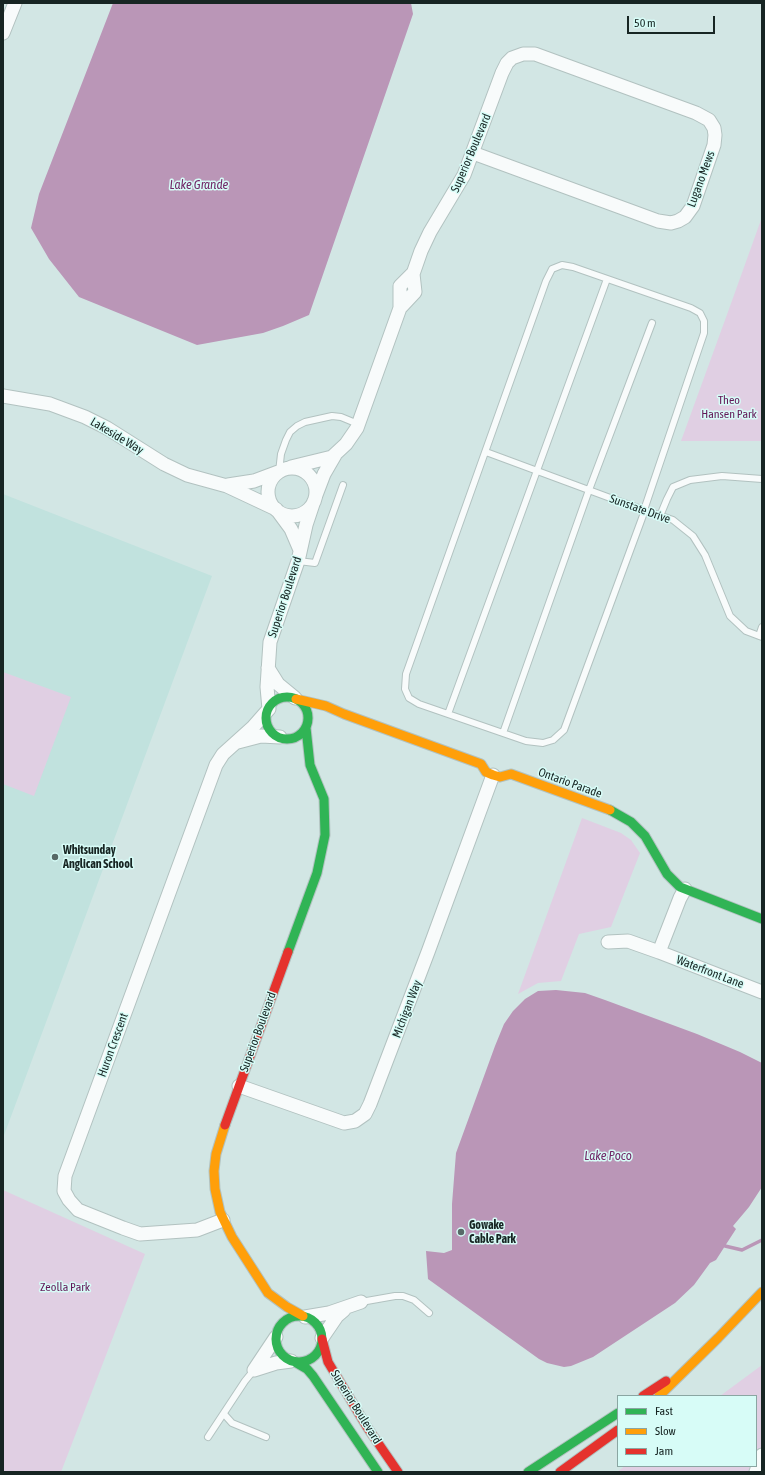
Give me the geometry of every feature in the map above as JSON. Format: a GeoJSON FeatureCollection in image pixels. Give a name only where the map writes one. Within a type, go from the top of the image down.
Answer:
{"type":"FeatureCollection","features":[{"type":"Feature","properties":{"kind":"street"},"geometry":{"type":"LineString","coordinates":[[3,33],[15,3]]}},
{"type":"Feature","properties":{"kind":"street","name":"Lugano Mews"},"geometry":{"type":"LineString","coordinates":[[473,153],[662,222],[671,223],[680,220],[687,215],[693,206],[715,140],[714,128],[706,118],[537,55],[526,53],[517,55]]}},
{"type":"Feature","properties":{"kind":"street","name":"Superior Boulevard"},"geometry":{"type":"LineString","coordinates":[[268,710],[268,668],[272,634],[299,556],[307,521],[324,474],[335,455],[346,444],[358,424],[400,308],[399,288],[413,272],[425,242],[459,185],[473,153],[502,72],[507,63],[517,55]]}},
{"type":"Feature","properties":{"kind":"street","name":"Lakeside Way"},"geometry":{"type":"LineString","coordinates":[[3,396],[50,404],[85,417],[113,432],[164,464],[186,475],[227,486],[277,510]]}},
{"type":"Feature","properties":{"kind":"street","name":"Superior Boulevard"},"geometry":{"type":"LineString","coordinates":[[283,470],[320,461],[335,455]]}},
{"type":"Feature","properties":{"kind":"street"},"geometry":{"type":"LineString","coordinates":[[301,469],[309,474],[316,487],[315,499],[308,509],[296,516],[286,515],[277,510],[269,498],[268,489],[272,479],[283,470],[301,469]]}},
{"type":"Feature","properties":{"kind":"street","name":"Lakeside Way"},"geometry":{"type":"LineString","coordinates":[[227,486],[254,481],[283,470]]}},
{"type":"Feature","properties":{"kind":"street","name":"Superior Boulevard"},"geometry":{"type":"LineString","coordinates":[[277,510],[294,533],[299,556]]}},
{"type":"Feature","properties":{"kind":"street"},"geometry":{"type":"LineString","coordinates":[[268,668],[278,684],[302,703],[307,711],[308,720],[306,727]]}},
{"type":"Feature","properties":{"kind":"street"},"geometry":{"type":"LineString","coordinates":[[344,714],[320,716],[306,727],[300,735],[292,738],[280,738],[273,733],[268,726],[267,717],[268,710],[274,702],[282,698],[296,698],[321,704],[344,714],[481,764],[486,772],[493,775]]}},
{"type":"Feature","properties":{"kind":"street","name":"Huron Crescent"},"geometry":{"type":"LineString","coordinates":[[223,1220],[197,1230],[140,1234],[78,1210],[69,1200],[64,1191],[65,1176],[213,772],[220,757],[268,710]]}},
{"type":"Feature","properties":{"kind":"street","name":"Superior Boulevard"},"geometry":{"type":"LineString","coordinates":[[277,1334],[275,1313],[267,1292],[223,1220],[215,1189],[215,1163],[221,1135],[317,873],[325,835],[324,799],[310,765],[306,727]]}},
{"type":"Feature","properties":{"kind":"street","name":"Huron Crescent"},"geometry":{"type":"LineString","coordinates":[[236,742],[261,736],[280,738]]}},
{"type":"Feature","properties":{"kind":"street","name":"Superior Boulevard"},"geometry":{"type":"LineString","coordinates":[[280,738],[296,749],[310,765]]}},
{"type":"Feature","properties":{"kind":"street","name":"Ontario Parade"},"geometry":{"type":"LineString","coordinates":[[493,775],[500,777],[511,774],[611,810],[631,822],[645,836],[667,874],[680,887],[762,919]]}},
{"type":"Feature","properties":{"kind":"street","name":"Michigan Way"},"geometry":{"type":"LineString","coordinates":[[239,1086],[344,1123],[355,1121],[365,1114],[420,974],[493,775]]}},
{"type":"Feature","properties":{"kind":"street"},"geometry":{"type":"LineString","coordinates":[[659,952],[685,889]]}},
{"type":"Feature","properties":{"kind":"street","name":"Waterfront Lane"},"geometry":{"type":"LineString","coordinates":[[608,942],[628,941],[762,992]]}},
{"type":"Feature","properties":{"kind":"street","name":"Superior Boulevard"},"geometry":{"type":"LineString","coordinates":[[267,1292],[282,1304],[304,1316]]}},
{"type":"Feature","properties":{"kind":"street"},"geometry":{"type":"LineString","coordinates":[[659,1395],[718,1338],[762,1292]]}},
{"type":"Feature","properties":{"kind":"street"},"geometry":{"type":"LineString","coordinates":[[254,1370],[277,1334],[280,1326],[286,1320],[292,1317],[325,1314],[356,1304]]}},
{"type":"Feature","properties":{"kind":"street"},"geometry":{"type":"LineString","coordinates":[[254,1370],[276,1363],[293,1361],[304,1362],[312,1358],[319,1351],[322,1339],[337,1316],[356,1304]]}},
{"type":"Feature","properties":{"kind":"street"},"geometry":{"type":"LineString","coordinates":[[304,1316],[316,1323],[320,1330],[322,1339]]}},
{"type":"Feature","properties":{"kind":"street"},"geometry":{"type":"LineString","coordinates":[[277,1334],[277,1344],[280,1351],[284,1357],[293,1361]]}},
{"type":"Feature","properties":{"kind":"street","name":"Superior Boulevard"},"geometry":{"type":"LineString","coordinates":[[322,1339],[328,1362],[367,1427],[398,1472]]}},
{"type":"Feature","properties":{"kind":"street","name":"Superior Boulevard"},"geometry":{"type":"LineString","coordinates":[[293,1361],[307,1369],[313,1376],[378,1472]]}},
{"type":"Feature","properties":{"kind":"street"},"geometry":{"type":"LineString","coordinates":[[645,1395],[689,1366]]}},
{"type":"Feature","properties":{"kind":"street"},"geometry":{"type":"LineString","coordinates":[[528,1472],[617,1414]]}},
{"type":"Feature","properties":{"kind":"street"},"geometry":{"type":"LineString","coordinates":[[560,1472],[617,1431]]}},
{"type":"Feature","properties":{"kind":"street"},"geometry":{"type":"LineString","coordinates":[[756,1472],[762,1455]]}},
{"type":"Feature","properties":{"kind":"lane"},"geometry":{"type":"LineString","coordinates":[[562,264],[691,308],[700,313],[704,321],[704,333],[645,510],[564,730],[553,740],[543,744],[526,741],[419,704],[409,698],[405,689],[406,674],[486,452],[546,281],[552,269],[562,264]]}},
{"type":"Feature","properties":{"kind":"lane"},"geometry":{"type":"LineString","coordinates":[[448,714],[607,279]]}},
{"type":"Feature","properties":{"kind":"lane"},"geometry":{"type":"LineString","coordinates":[[503,733],[589,490],[652,323]]}},
{"type":"Feature","properties":{"kind":"lane"},"geometry":{"type":"LineString","coordinates":[[283,470],[282,454],[286,440],[290,432],[297,426],[305,422],[332,416],[341,417],[358,424]]}},
{"type":"Feature","properties":{"kind":"lane","name":"Sunstate Drive"},"geometry":{"type":"LineString","coordinates":[[486,452],[673,520],[693,536],[705,556],[730,616],[746,631],[761,636]]}},
{"type":"Feature","properties":{"kind":"lane"},"geometry":{"type":"LineString","coordinates":[[660,516],[666,498],[673,487],[690,480],[722,476],[762,479]]}},
{"type":"Feature","properties":{"kind":"lane"},"geometry":{"type":"LineString","coordinates":[[299,556],[315,563],[343,485]]}},
{"type":"Feature","properties":{"kind":"lane"},"geometry":{"type":"LineString","coordinates":[[761,636],[762,627]]}},
{"type":"Feature","properties":{"kind":"lane"},"geometry":{"type":"LineString","coordinates":[[356,1304],[395,1296],[403,1296],[414,1300],[429,1313]]}},
{"type":"Feature","properties":{"kind":"lane"},"geometry":{"type":"LineString","coordinates":[[208,1437],[247,1378],[254,1370]]}},
{"type":"Feature","properties":{"kind":"lane"},"geometry":{"type":"LineString","coordinates":[[224,1414],[232,1423],[266,1437]]}},
{"type":"Feature","properties":{"kind":"shaded area","name":"Whitsunday Anglican School"},"geometry":{"type":"Polygon","coordinates":[[[3,494],[212,576],[3,1138],[3,494]]]}},
{"type":"Feature","properties":{"kind":"green space","name":"Theo Hansen Park"},"geometry":{"type":"Polygon","coordinates":[[[762,217],[762,441],[681,441],[729,309],[762,217]]]}},
{"type":"Feature","properties":{"kind":"green space"},"geometry":{"type":"Polygon","coordinates":[[[3,672],[71,697],[34,796],[3,784],[3,672]]]}},
{"type":"Feature","properties":{"kind":"green space"},"geometry":{"type":"Polygon","coordinates":[[[582,818],[621,833],[631,840],[640,853],[611,927],[579,934],[561,981],[538,983],[518,994],[582,818]]]}},
{"type":"Feature","properties":{"kind":"green space","name":"Zeolla Park"},"geometry":{"type":"Polygon","coordinates":[[[3,1190],[145,1254],[61,1472],[3,1472],[3,1190]]]}},
{"type":"Feature","properties":{"kind":"green space"},"geometry":{"type":"Polygon","coordinates":[[[762,1365],[762,1472],[617,1472],[624,1467],[757,1467],[757,1395],[721,1395],[762,1365]]]}},
{"type":"Feature","properties":{"kind":"water","name":"Lake Grande"},"geometry":{"type":"Polygon","coordinates":[[[113,3],[411,3],[413,14],[309,315],[263,333],[197,345],[79,297],[49,259],[31,228],[39,194],[113,3]]]}},
{"type":"Feature","properties":{"kind":"water","name":"Lake Poco"},"geometry":{"type":"Polygon","coordinates":[[[556,990],[585,993],[605,1000],[697,1034],[762,1063],[762,1187],[749,1207],[733,1226],[736,1229],[716,1260],[710,1263],[694,1285],[675,1303],[593,1357],[571,1366],[564,1367],[547,1363],[539,1359],[428,1279],[426,1251],[444,1253],[452,1250],[452,1204],[456,1153],[504,1024],[513,1011],[525,999],[538,991],[556,990]]]}},
{"type":"Feature","properties":{"kind":"waterway"},"geometry":{"type":"LineString","coordinates":[[725,1246],[742,1250],[762,1240]]}},
{"type":"Feature","properties":{"kind":"traffic: fast"},"geometry":{"type":"LineString","coordinates":[[283,697],[291,697],[302,703],[308,714],[308,718],[308,722],[302,733],[291,739],[283,739],[272,733],[266,722],[266,714],[272,703],[283,697]]}},
{"type":"Feature","properties":{"kind":"traffic: fast"},"geometry":{"type":"LineString","coordinates":[[288,952],[317,873],[325,835],[324,799],[310,765],[306,728]]}},
{"type":"Feature","properties":{"kind":"traffic: fast"},"geometry":{"type":"LineString","coordinates":[[610,810],[631,822],[645,836],[667,874],[680,887],[762,919]]}},
{"type":"Feature","properties":{"kind":"traffic: fast"},"geometry":{"type":"LineString","coordinates":[[295,1316],[303,1316],[312,1320],[318,1326],[322,1339],[318,1352],[312,1358],[303,1362],[295,1362],[286,1358],[280,1352],[276,1343],[276,1335],[280,1326],[286,1320],[295,1316]]}},
{"type":"Feature","properties":{"kind":"traffic: fast"},"geometry":{"type":"LineString","coordinates":[[295,1362],[307,1369],[313,1376],[378,1472]]}},
{"type":"Feature","properties":{"kind":"traffic: fast"},"geometry":{"type":"LineString","coordinates":[[528,1472],[617,1414]]}},
{"type":"Feature","properties":{"kind":"traffic: slow"},"geometry":{"type":"LineString","coordinates":[[296,699],[326,706],[481,764],[486,772],[493,775],[500,777],[511,774],[610,810]]}},
{"type":"Feature","properties":{"kind":"traffic: slow"},"geometry":{"type":"LineString","coordinates":[[225,1125],[216,1154],[214,1171],[215,1189],[220,1212],[232,1237],[268,1293],[287,1307],[303,1316]]}},
{"type":"Feature","properties":{"kind":"traffic: slow"},"geometry":{"type":"LineString","coordinates":[[660,1395],[762,1292]]}},
{"type":"Feature","properties":{"kind":"traffic: jam"},"geometry":{"type":"LineString","coordinates":[[225,1125],[288,952]]}},
{"type":"Feature","properties":{"kind":"traffic: jam"},"geometry":{"type":"LineString","coordinates":[[322,1339],[328,1362],[367,1427],[398,1472]]}},
{"type":"Feature","properties":{"kind":"traffic: jam"},"geometry":{"type":"LineString","coordinates":[[645,1395],[666,1381]]}},
{"type":"Feature","properties":{"kind":"traffic: jam"},"geometry":{"type":"LineString","coordinates":[[560,1472],[617,1431]]}},
{"type":"Feature","properties":{"kind":"place","name":"Whitsunday Anglican School"},"geometry":{"type":"Point","coordinates":[55,857]}},
{"type":"Feature","properties":{"kind":"place","name":"Gowake Cable Park"},"geometry":{"type":"Point","coordinates":[461,1232]}}]}
